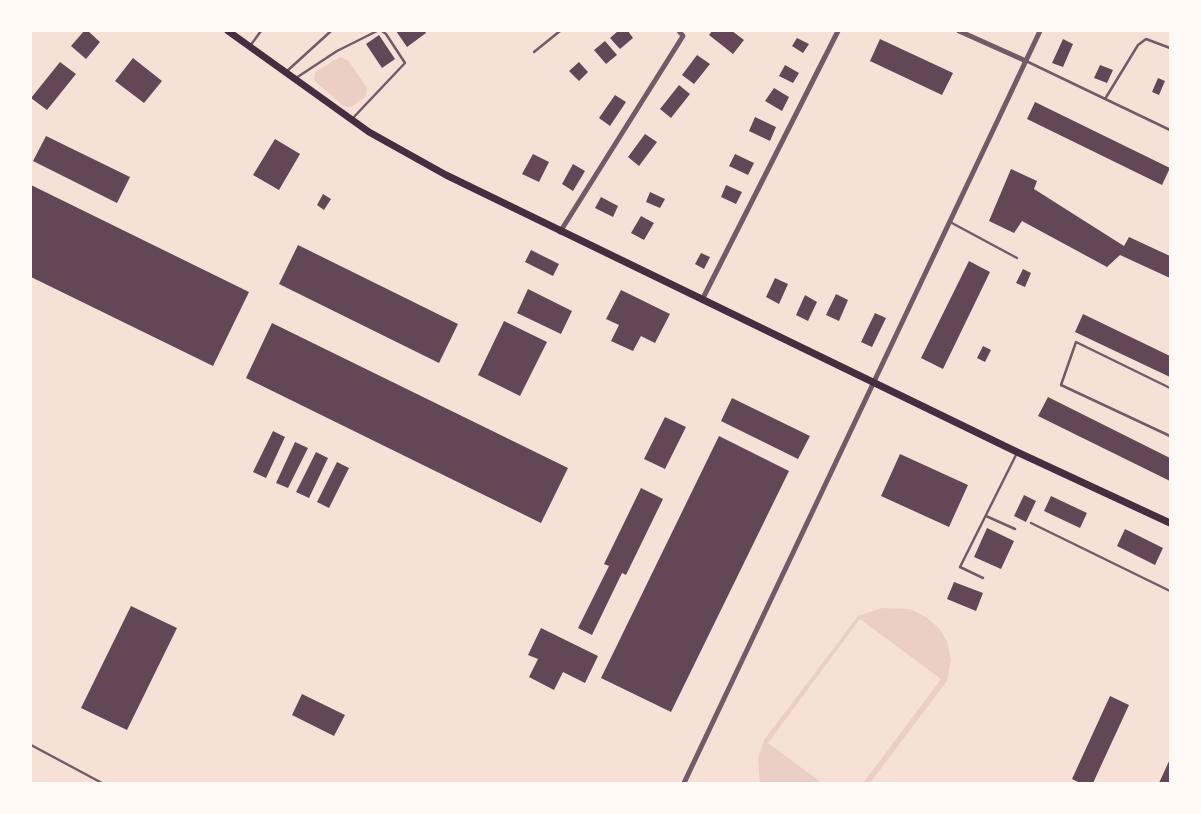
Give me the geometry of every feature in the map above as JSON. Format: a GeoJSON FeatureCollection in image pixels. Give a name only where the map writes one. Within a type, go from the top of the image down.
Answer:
{"type":"FeatureCollection","features":[{"type":"Feature","properties":{"kind":"main road"},"geometry":{"type":"LineString","coordinates":[[228,31],[351,120],[446,175],[560,232],[1017,452],[1170,523]]}},
{"type":"Feature","properties":{"kind":"street"},"geometry":{"type":"LineString","coordinates":[[560,232],[683,36],[679,31]]}},
{"type":"Feature","properties":{"kind":"street"},"geometry":{"type":"LineString","coordinates":[[702,300],[838,31]]}},
{"type":"Feature","properties":{"kind":"street"},"geometry":{"type":"LineString","coordinates":[[959,31],[1026,60]]}},
{"type":"Feature","properties":{"kind":"street"},"geometry":{"type":"LineString","coordinates":[[684,783],[1040,31]]}},
{"type":"Feature","properties":{"kind":"lane"},"geometry":{"type":"LineString","coordinates":[[249,48],[260,31]]}},
{"type":"Feature","properties":{"kind":"lane"},"geometry":{"type":"LineString","coordinates":[[285,73],[331,31]]}},
{"type":"Feature","properties":{"kind":"lane"},"geometry":{"type":"LineString","coordinates":[[293,79],[337,51],[377,31]]}},
{"type":"Feature","properties":{"kind":"lane"},"geometry":{"type":"LineString","coordinates":[[351,120],[405,62],[382,31]]}},
{"type":"Feature","properties":{"kind":"lane"},"geometry":{"type":"LineString","coordinates":[[534,52],[560,31]]}},
{"type":"Feature","properties":{"kind":"lane"},"geometry":{"type":"LineString","coordinates":[[1105,99],[1138,45],[1146,39],[1170,48]]}},
{"type":"Feature","properties":{"kind":"lane"},"geometry":{"type":"LineString","coordinates":[[1026,60],[1170,130]]}},
{"type":"Feature","properties":{"kind":"lane"},"geometry":{"type":"LineString","coordinates":[[950,222],[1017,258]]}},
{"type":"Feature","properties":{"kind":"lane"},"geometry":{"type":"LineString","coordinates":[[1170,388],[1076,342],[1061,385],[1170,436]]}},
{"type":"Feature","properties":{"kind":"lane"},"geometry":{"type":"LineString","coordinates":[[983,578],[960,567],[1017,452]]}},
{"type":"Feature","properties":{"kind":"lane"},"geometry":{"type":"LineString","coordinates":[[986,516],[1015,529]]}},
{"type":"Feature","properties":{"kind":"lane"},"geometry":{"type":"LineString","coordinates":[[1031,523],[1170,591]]}},
{"type":"Feature","properties":{"kind":"lane"},"geometry":{"type":"LineString","coordinates":[[31,745],[102,783]]}},
{"type":"Feature","properties":{"kind":"shaded area"},"geometry":{"type":"Polygon","coordinates":[[[340,57],[348,60],[367,88],[366,96],[352,107],[343,106],[314,80],[315,72],[340,57]]]}},
{"type":"Feature","properties":{"kind":"shaded area"},"geometry":{"type":"Polygon","coordinates":[[[881,608],[910,609],[926,617],[939,628],[947,641],[951,659],[947,681],[870,783],[863,783],[941,679],[860,619],[768,743],[822,783],[760,783],[758,759],[764,740],[858,616],[881,608]]]}},
{"type":"Feature","properties":{"kind":"building"},"geometry":{"type":"Polygon","coordinates":[[[84,31],[88,31],[100,42],[86,59],[71,46],[84,31]]]}},
{"type":"Feature","properties":{"kind":"building"},"geometry":{"type":"Polygon","coordinates":[[[396,31],[425,31],[426,33],[407,47],[396,31]]]}},
{"type":"Feature","properties":{"kind":"building"},"geometry":{"type":"Polygon","coordinates":[[[618,31],[628,31],[633,38],[620,49],[610,38],[618,31]]]}},
{"type":"Feature","properties":{"kind":"building"},"geometry":{"type":"Polygon","coordinates":[[[712,31],[732,31],[744,40],[733,54],[709,35],[712,31]]]}},
{"type":"Feature","properties":{"kind":"building"},"geometry":{"type":"Polygon","coordinates":[[[379,35],[395,59],[382,68],[366,44],[379,35]]]}},
{"type":"Feature","properties":{"kind":"building"},"geometry":{"type":"Polygon","coordinates":[[[797,38],[809,44],[803,53],[792,46],[797,38]]]}},
{"type":"Feature","properties":{"kind":"building"},"geometry":{"type":"Polygon","coordinates":[[[880,39],[953,73],[942,95],[870,61],[880,39]]]}},
{"type":"Feature","properties":{"kind":"building"},"geometry":{"type":"Polygon","coordinates":[[[1063,39],[1073,44],[1063,67],[1052,63],[1063,39]]]}},
{"type":"Feature","properties":{"kind":"building"},"geometry":{"type":"Polygon","coordinates":[[[605,41],[617,55],[606,64],[594,50],[605,41]]]}},
{"type":"Feature","properties":{"kind":"building"},"geometry":{"type":"Polygon","coordinates":[[[697,55],[710,64],[694,84],[682,75],[697,55]]]}},
{"type":"Feature","properties":{"kind":"building"},"geometry":{"type":"Polygon","coordinates":[[[133,58],[162,81],[144,103],[115,81],[133,58]]]}},
{"type":"Feature","properties":{"kind":"building"},"geometry":{"type":"Polygon","coordinates":[[[60,62],[76,74],[47,110],[31,98],[60,62]]]}},
{"type":"Feature","properties":{"kind":"building"},"geometry":{"type":"Polygon","coordinates":[[[579,62],[588,72],[579,81],[569,71],[579,62]]]}},
{"type":"Feature","properties":{"kind":"building"},"geometry":{"type":"Polygon","coordinates":[[[785,65],[799,73],[793,83],[779,76],[785,65]]]}},
{"type":"Feature","properties":{"kind":"building"},"geometry":{"type":"Polygon","coordinates":[[[1100,65],[1113,70],[1107,83],[1094,78],[1100,65]]]}},
{"type":"Feature","properties":{"kind":"building"},"geometry":{"type":"Polygon","coordinates":[[[1158,78],[1165,81],[1159,95],[1152,92],[1158,78]]]}},
{"type":"Feature","properties":{"kind":"building"},"geometry":{"type":"Polygon","coordinates":[[[679,85],[690,94],[671,118],[660,109],[679,85]]]}},
{"type":"Feature","properties":{"kind":"building"},"geometry":{"type":"Polygon","coordinates":[[[774,88],[789,97],[782,111],[765,101],[774,88]]]}},
{"type":"Feature","properties":{"kind":"building"},"geometry":{"type":"Polygon","coordinates":[[[615,95],[626,102],[610,126],[599,118],[615,95]]]}},
{"type":"Feature","properties":{"kind":"building"},"geometry":{"type":"Polygon","coordinates":[[[1035,102],[1170,168],[1162,185],[1027,119],[1035,102]]]}},
{"type":"Feature","properties":{"kind":"building"},"geometry":{"type":"Polygon","coordinates":[[[755,117],[776,127],[770,141],[749,131],[755,117]]]}},
{"type":"Feature","properties":{"kind":"building"},"geometry":{"type":"Polygon","coordinates":[[[645,134],[657,142],[639,166],[628,157],[645,134]]]}},
{"type":"Feature","properties":{"kind":"building"},"geometry":{"type":"Polygon","coordinates":[[[46,136],[130,177],[117,203],[33,161],[46,136]]]}},
{"type":"Feature","properties":{"kind":"building"},"geometry":{"type":"Polygon","coordinates":[[[275,139],[300,154],[279,190],[253,175],[275,139]]]}},
{"type":"Feature","properties":{"kind":"building"},"geometry":{"type":"Polygon","coordinates":[[[533,154],[549,162],[539,182],[522,174],[533,154]]]}},
{"type":"Feature","properties":{"kind":"building"},"geometry":{"type":"Polygon","coordinates":[[[735,154],[754,163],[748,175],[729,166],[735,154]]]}},
{"type":"Feature","properties":{"kind":"building"},"geometry":{"type":"Polygon","coordinates":[[[573,164],[585,171],[573,191],[562,184],[573,164]]]}},
{"type":"Feature","properties":{"kind":"building"},"geometry":{"type":"Polygon","coordinates":[[[1011,169],[1037,181],[1034,189],[1124,246],[1129,237],[1170,256],[1170,278],[1120,255],[1107,267],[1022,221],[1014,233],[989,221],[1011,169]]]}},
{"type":"Feature","properties":{"kind":"building"},"geometry":{"type":"Polygon","coordinates":[[[31,185],[249,292],[213,366],[31,277],[31,185]]]}},
{"type":"Feature","properties":{"kind":"building"},"geometry":{"type":"Polygon","coordinates":[[[726,185],[742,192],[736,204],[721,197],[726,185]]]}},
{"type":"Feature","properties":{"kind":"building"},"geometry":{"type":"Polygon","coordinates":[[[650,192],[665,199],[660,208],[646,202],[650,192]]]}},
{"type":"Feature","properties":{"kind":"building"},"geometry":{"type":"Polygon","coordinates":[[[323,194],[331,199],[324,210],[317,205],[323,194]]]}},
{"type":"Feature","properties":{"kind":"building"},"geometry":{"type":"Polygon","coordinates":[[[601,197],[618,206],[613,217],[595,208],[601,197]]]}},
{"type":"Feature","properties":{"kind":"building"},"geometry":{"type":"Polygon","coordinates":[[[641,216],[654,223],[644,240],[631,233],[641,216]]]}},
{"type":"Feature","properties":{"kind":"building"},"geometry":{"type":"Polygon","coordinates":[[[298,245],[458,324],[439,363],[279,284],[298,245]]]}},
{"type":"Feature","properties":{"kind":"building"},"geometry":{"type":"Polygon","coordinates":[[[531,250],[559,264],[553,276],[525,262],[531,250]]]}},
{"type":"Feature","properties":{"kind":"building"},"geometry":{"type":"Polygon","coordinates":[[[701,253],[710,257],[704,269],[695,264],[701,253]]]}},
{"type":"Feature","properties":{"kind":"building"},"geometry":{"type":"Polygon","coordinates":[[[969,261],[990,272],[943,369],[921,358],[969,261]]]}},
{"type":"Feature","properties":{"kind":"building"},"geometry":{"type":"Polygon","coordinates":[[[1023,269],[1031,273],[1025,287],[1016,283],[1023,269]]]}},
{"type":"Feature","properties":{"kind":"building"},"geometry":{"type":"Polygon","coordinates":[[[775,278],[788,284],[779,304],[766,297],[775,278]]]}},
{"type":"Feature","properties":{"kind":"building"},"geometry":{"type":"Polygon","coordinates":[[[528,289],[572,311],[561,334],[517,313],[528,289]]]}},
{"type":"Feature","properties":{"kind":"building"},"geometry":{"type":"Polygon","coordinates":[[[621,290],[670,314],[655,343],[641,336],[633,351],[611,341],[619,325],[606,319],[621,290]]]}},
{"type":"Feature","properties":{"kind":"building"},"geometry":{"type":"Polygon","coordinates":[[[836,294],[848,300],[839,321],[826,315],[836,294]]]}},
{"type":"Feature","properties":{"kind":"building"},"geometry":{"type":"Polygon","coordinates":[[[805,295],[817,302],[808,321],[796,315],[805,295]]]}},
{"type":"Feature","properties":{"kind":"building"},"geometry":{"type":"Polygon","coordinates":[[[875,313],[886,318],[872,347],[861,342],[875,313]]]}},
{"type":"Feature","properties":{"kind":"building"},"geometry":{"type":"Polygon","coordinates":[[[1083,314],[1170,356],[1170,377],[1075,332],[1083,314]]]}},
{"type":"Feature","properties":{"kind":"building"},"geometry":{"type":"Polygon","coordinates":[[[504,321],[547,342],[520,396],[478,375],[504,321]]]}},
{"type":"Feature","properties":{"kind":"building"},"geometry":{"type":"Polygon","coordinates":[[[272,323],[568,468],[541,523],[246,378],[272,323]]]}},
{"type":"Feature","properties":{"kind":"building"},"geometry":{"type":"Polygon","coordinates":[[[983,346],[991,350],[985,362],[977,358],[983,346]]]}},
{"type":"Feature","properties":{"kind":"building"},"geometry":{"type":"Polygon","coordinates":[[[1048,397],[1170,458],[1170,481],[1038,416],[1048,397]]]}},
{"type":"Feature","properties":{"kind":"building"},"geometry":{"type":"Polygon","coordinates":[[[732,398],[810,436],[798,459],[721,421],[732,398]]]}},
{"type":"Feature","properties":{"kind":"building"},"geometry":{"type":"Polygon","coordinates":[[[665,417],[686,427],[665,469],[644,459],[665,417]]]}},
{"type":"Feature","properties":{"kind":"building"},"geometry":{"type":"Polygon","coordinates":[[[273,431],[285,437],[266,478],[253,472],[273,431]]]}},
{"type":"Feature","properties":{"kind":"building"},"geometry":{"type":"Polygon","coordinates":[[[719,436],[789,471],[671,712],[601,678],[719,436]]]}},
{"type":"Feature","properties":{"kind":"building"},"geometry":{"type":"Polygon","coordinates":[[[295,442],[308,448],[288,488],[276,483],[295,442]]]}},
{"type":"Feature","properties":{"kind":"building"},"geometry":{"type":"Polygon","coordinates":[[[316,452],[328,458],[309,498],[296,492],[316,452]]]}},
{"type":"Feature","properties":{"kind":"building"},"geometry":{"type":"Polygon","coordinates":[[[900,454],[968,485],[949,527],[881,496],[900,454]]]}},
{"type":"Feature","properties":{"kind":"building"},"geometry":{"type":"Polygon","coordinates":[[[337,462],[349,468],[329,508],[317,502],[337,462]]]}},
{"type":"Feature","properties":{"kind":"building"},"geometry":{"type":"Polygon","coordinates":[[[641,488],[663,499],[626,575],[622,573],[592,635],[578,628],[609,566],[604,564],[641,488]]]}},
{"type":"Feature","properties":{"kind":"building"},"geometry":{"type":"Polygon","coordinates":[[[1024,495],[1036,501],[1026,522],[1014,516],[1024,495]]]}},
{"type":"Feature","properties":{"kind":"building"},"geometry":{"type":"Polygon","coordinates":[[[1051,496],[1087,513],[1080,528],[1044,511],[1051,496]]]}},
{"type":"Feature","properties":{"kind":"building"},"geometry":{"type":"Polygon","coordinates":[[[987,528],[1014,541],[1001,569],[974,557],[987,528]]]}},
{"type":"Feature","properties":{"kind":"building"},"geometry":{"type":"Polygon","coordinates":[[[1125,529],[1163,548],[1155,565],[1117,546],[1125,529]]]}},
{"type":"Feature","properties":{"kind":"building"},"geometry":{"type":"Polygon","coordinates":[[[954,582],[983,593],[976,611],[947,599],[954,582]]]}},
{"type":"Feature","properties":{"kind":"building"},"geometry":{"type":"Polygon","coordinates":[[[131,606],[177,628],[127,730],[81,708],[131,606]]]}},
{"type":"Feature","properties":{"kind":"building"},"geometry":{"type":"Polygon","coordinates":[[[541,628],[598,656],[585,683],[563,672],[554,690],[529,677],[538,659],[528,655],[541,628]]]}},
{"type":"Feature","properties":{"kind":"building"},"geometry":{"type":"Polygon","coordinates":[[[302,694],[345,715],[334,736],[292,715],[302,694]]]}},
{"type":"Feature","properties":{"kind":"building"},"geometry":{"type":"Polygon","coordinates":[[[1110,696],[1129,705],[1093,783],[1080,783],[1072,779],[1110,696]]]}},
{"type":"Feature","properties":{"kind":"building"},"geometry":{"type":"Polygon","coordinates":[[[1170,759],[1170,783],[1159,783],[1170,759]]]}}]}
